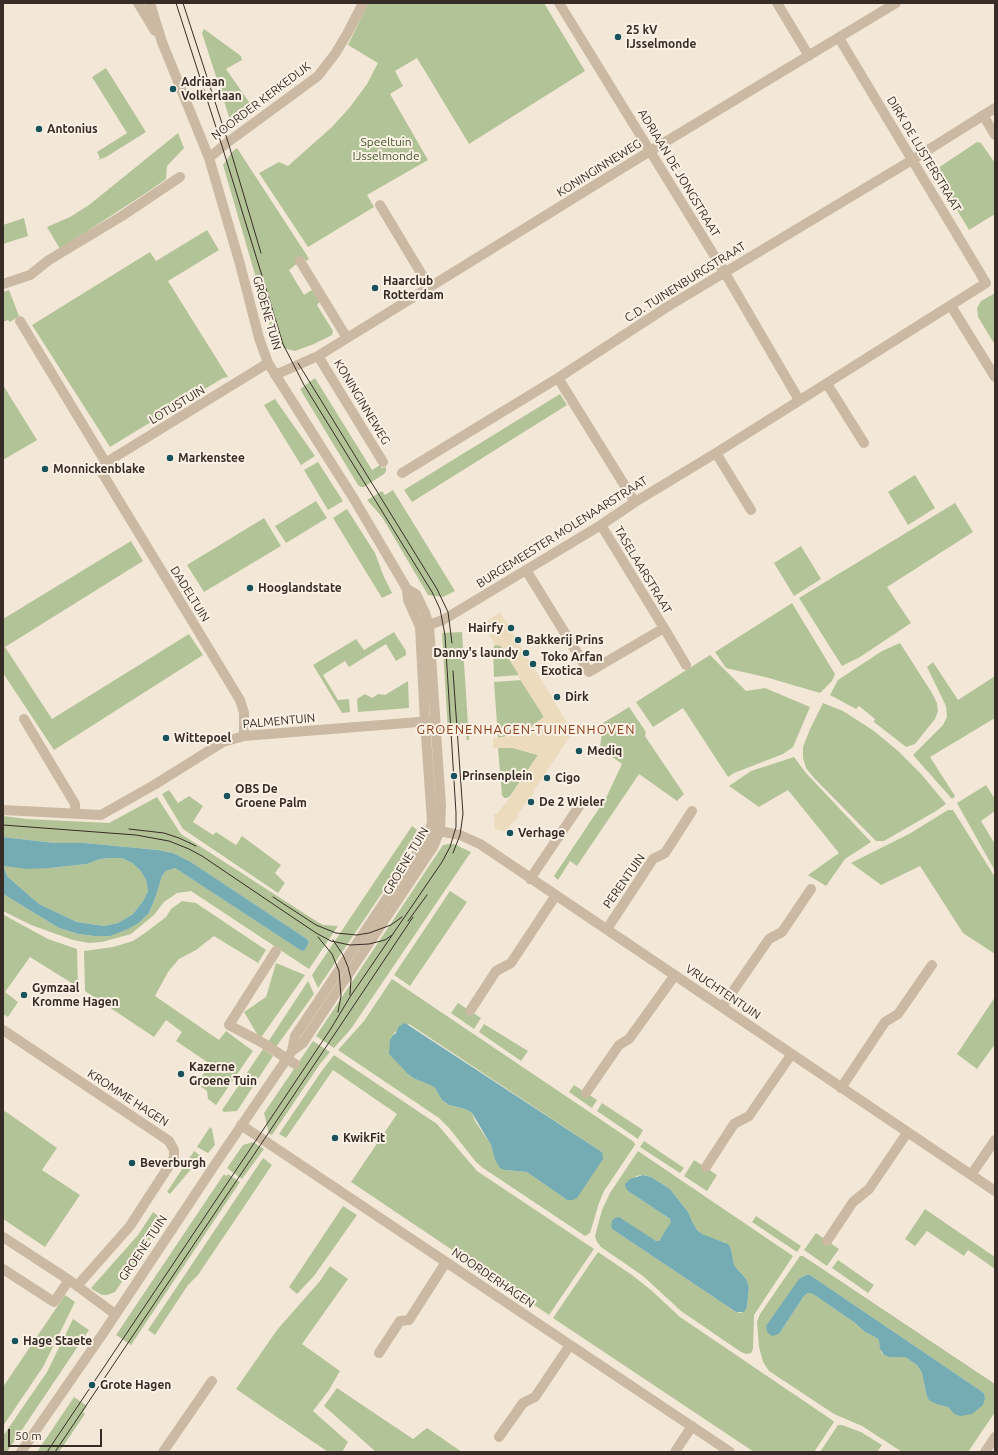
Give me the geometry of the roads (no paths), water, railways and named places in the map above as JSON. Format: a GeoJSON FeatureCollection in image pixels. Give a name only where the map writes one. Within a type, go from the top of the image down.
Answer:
{"type":"FeatureCollection","features":[{"type":"Feature","properties":{"kind":"street","name":"GROENE TUIN"},"geometry":{"type":"LineString","coordinates":[[138,3],[162,42]]}},
{"type":"Feature","properties":{"kind":"street","name":"GROENE TUIN"},"geometry":{"type":"LineString","coordinates":[[21,1452],[242,1125],[303,1043],[433,847],[435,830],[432,822],[431,807],[430,721],[424,626],[426,613],[416,594],[407,588],[354,499],[268,363],[259,338],[240,264],[209,158],[162,42],[150,3]]}},
{"type":"Feature","properties":{"kind":"street","name":"NOORDER KERKEDIJK"},"geometry":{"type":"LineString","coordinates":[[209,158],[217,150],[318,76],[335,54],[363,3]]}},
{"type":"Feature","properties":{"kind":"street","name":"ADRIAAN DE JONGSTRAAT"},"geometry":{"type":"LineString","coordinates":[[559,3],[725,273],[799,400]]}},
{"type":"Feature","properties":{"kind":"street"},"geometry":{"type":"LineString","coordinates":[[777,3],[809,56]]}},
{"type":"Feature","properties":{"kind":"street","name":"KONINGINNEWEG"},"geometry":{"type":"LineString","coordinates":[[275,375],[318,356],[651,151],[896,3]]}},
{"type":"Feature","properties":{"kind":"street","name":"DIRK DE LIJSTERSTRAAT"},"geometry":{"type":"LineString","coordinates":[[839,38],[986,284]]}},
{"type":"Feature","properties":{"kind":"street","name":"C.D. TUINENBURGSTRAAT"},"geometry":{"type":"LineString","coordinates":[[402,473],[558,378],[667,307],[912,160],[995,108]]}},
{"type":"Feature","properties":{"kind":"street"},"geometry":{"type":"LineString","coordinates":[[983,115],[995,135]]}},
{"type":"Feature","properties":{"kind":"street"},"geometry":{"type":"LineString","coordinates":[[3,284],[30,274],[122,216],[180,177]]}},
{"type":"Feature","properties":{"kind":"street"},"geometry":{"type":"LineString","coordinates":[[380,205],[430,288]]}},
{"type":"Feature","properties":{"kind":"street"},"geometry":{"type":"LineString","coordinates":[[300,261],[347,338]]}},
{"type":"Feature","properties":{"kind":"street","name":"BURGEMEESTER MOLENAARSTRAAT"},"geometry":{"type":"LineString","coordinates":[[424,626],[443,620],[601,525],[635,502],[986,284]]}},
{"type":"Feature","properties":{"kind":"street"},"geometry":{"type":"LineString","coordinates":[[951,306],[995,377]]}},
{"type":"Feature","properties":{"kind":"street","name":"DADELTUIN"},"geometry":{"type":"LineString","coordinates":[[20,321],[103,467],[240,700],[244,713],[244,736]]}},
{"type":"Feature","properties":{"kind":"street","name":"KONINGINNEWEG"},"geometry":{"type":"LineString","coordinates":[[318,356],[383,462]]}},
{"type":"Feature","properties":{"kind":"street","name":"LOTUSTUIN"},"geometry":{"type":"LineString","coordinates":[[103,467],[268,363]]}},
{"type":"Feature","properties":{"kind":"street"},"geometry":{"type":"LineString","coordinates":[[558,378],[635,502]]}},
{"type":"Feature","properties":{"kind":"street"},"geometry":{"type":"LineString","coordinates":[[826,384],[864,443]]}},
{"type":"Feature","properties":{"kind":"street"},"geometry":{"type":"LineString","coordinates":[[716,453],[750,510]]}},
{"type":"Feature","properties":{"kind":"street","name":"TASELAARSTRAAT"},"geometry":{"type":"LineString","coordinates":[[601,525],[686,665]]}},
{"type":"Feature","properties":{"kind":"street","name":"TASELAARSTRAAT"},"geometry":{"type":"LineString","coordinates":[[526,570],[590,672],[664,628]]}},
{"type":"Feature","properties":{"kind":"street"},"geometry":{"type":"LineString","coordinates":[[24,719],[75,804],[75,814]]}},
{"type":"Feature","properties":{"kind":"street","name":"PALMENTUIN"},"geometry":{"type":"LineString","coordinates":[[3,810],[101,815],[154,785],[223,742],[244,736],[430,721]]}},
{"type":"Feature","properties":{"kind":"street"},"geometry":{"type":"LineString","coordinates":[[530,879],[580,805]]}},
{"type":"Feature","properties":{"kind":"street","name":"PERENTUIN"},"geometry":{"type":"LineString","coordinates":[[607,929],[653,859],[666,852],[692,811]]}},
{"type":"Feature","properties":{"kind":"street","name":"VRUCHTENTUIN"},"geometry":{"type":"LineString","coordinates":[[435,830],[454,833],[480,844],[791,1055],[995,1191]]}},
{"type":"Feature","properties":{"kind":"street"},"geometry":{"type":"LineString","coordinates":[[722,1007],[769,939],[782,932],[811,890]]}},
{"type":"Feature","properties":{"kind":"street"},"geometry":{"type":"LineString","coordinates":[[470,1011],[496,971],[511,963],[556,895]]}},
{"type":"Feature","properties":{"kind":"street"},"geometry":{"type":"LineString","coordinates":[[276,951],[229,1025],[291,1058]]}},
{"type":"Feature","properties":{"kind":"street"},"geometry":{"type":"LineString","coordinates":[[841,1088],[885,1022],[898,1014],[932,965]]}},
{"type":"Feature","properties":{"kind":"street"},"geometry":{"type":"LineString","coordinates":[[586,1093],[618,1044],[629,1040],[675,975]]}},
{"type":"Feature","properties":{"kind":"street","name":"KROMME HAGEN"},"geometry":{"type":"LineString","coordinates":[[3,1030],[169,1141],[174,1150],[174,1158],[130,1226],[73,1283]]}},
{"type":"Feature","properties":{"kind":"street"},"geometry":{"type":"LineString","coordinates":[[706,1167],[734,1124],[749,1116],[791,1055]]}},
{"type":"Feature","properties":{"kind":"street","name":"NOORDERHAGEN"},"geometry":{"type":"LineString","coordinates":[[242,1125],[730,1452]]}},
{"type":"Feature","properties":{"kind":"street"},"geometry":{"type":"LineString","coordinates":[[827,1241],[853,1202],[869,1189],[908,1132]]}},
{"type":"Feature","properties":{"kind":"street"},"geometry":{"type":"LineString","coordinates":[[971,1175],[995,1140]]}},
{"type":"Feature","properties":{"kind":"street"},"geometry":{"type":"LineString","coordinates":[[3,1237],[73,1283],[115,1314]]}},
{"type":"Feature","properties":{"kind":"street"},"geometry":{"type":"LineString","coordinates":[[379,1353],[400,1321],[409,1320],[446,1262]]}},
{"type":"Feature","properties":{"kind":"street"},"geometry":{"type":"LineString","coordinates":[[3,1269],[54,1302],[73,1283]]}},
{"type":"Feature","properties":{"kind":"street"},"geometry":{"type":"LineString","coordinates":[[500,1437],[523,1403],[535,1397],[570,1344]]}},
{"type":"Feature","properties":{"kind":"street"},"geometry":{"type":"LineString","coordinates":[[163,1452],[212,1381]]}},
{"type":"Feature","properties":{"kind":"street"},"geometry":{"type":"LineString","coordinates":[[675,1452],[692,1426]]}},
{"type":"Feature","properties":{"kind":"street"},"geometry":{"type":"LineString","coordinates":[[985,1452],[995,1437]]}},
{"type":"Feature","properties":{"kind":"water"},"geometry":{"type":"Polygon","coordinates":[[[3,837],[55,843],[85,843],[158,850],[173,853],[191,862],[307,939],[309,943],[304,951],[300,950],[175,868],[166,871],[162,876],[149,913],[140,922],[128,929],[110,936],[78,934],[59,928],[3,894],[3,837]],[[122,858],[100,859],[87,864],[50,868],[28,869],[4,866],[8,877],[39,904],[77,922],[104,926],[118,923],[133,914],[143,901],[148,891],[146,880],[140,870],[132,863],[122,858]]]}},
{"type":"Feature","properties":{"kind":"water"},"geometry":{"type":"Polygon","coordinates":[[[405,1023],[602,1152],[603,1159],[577,1198],[567,1200],[527,1172],[505,1170],[500,1168],[495,1160],[491,1145],[472,1113],[465,1109],[449,1105],[442,1100],[435,1088],[409,1075],[389,1054],[390,1040],[396,1033],[399,1026],[405,1023]]]}},
{"type":"Feature","properties":{"kind":"water"},"geometry":{"type":"Polygon","coordinates":[[[643,1175],[651,1177],[670,1189],[688,1212],[697,1230],[702,1234],[728,1244],[731,1249],[734,1265],[747,1281],[749,1288],[747,1307],[744,1312],[736,1312],[612,1229],[612,1221],[619,1217],[656,1241],[659,1241],[671,1222],[670,1219],[628,1191],[625,1186],[630,1179],[643,1175]]]}},
{"type":"Feature","properties":{"kind":"water"},"geometry":{"type":"Polygon","coordinates":[[[806,1275],[810,1275],[984,1393],[985,1398],[983,1405],[972,1414],[960,1416],[954,1414],[948,1407],[932,1402],[928,1399],[922,1373],[917,1365],[905,1357],[889,1357],[884,1355],[880,1349],[877,1338],[865,1332],[855,1323],[813,1294],[808,1293],[804,1296],[779,1334],[772,1336],[767,1332],[766,1326],[799,1279],[806,1275]]]}},
{"type":"Feature","properties":{"kind":"tram line"},"geometry":{"type":"LineString","coordinates":[[47,1452],[330,1030],[350,997],[442,862],[450,847],[456,827],[445,635],[440,609],[432,592],[304,385],[283,344],[176,3]]}},
{"type":"Feature","properties":{"kind":"tram line"},"geometry":{"type":"LineString","coordinates":[[183,3],[228,142],[261,253]]}},
{"type":"Feature","properties":{"kind":"tram line"},"geometry":{"type":"LineString","coordinates":[[298,363],[437,589],[448,612],[452,643]]}},
{"type":"Feature","properties":{"kind":"tram line"},"geometry":{"type":"LineString","coordinates":[[453,671],[463,814],[460,835],[453,853]]}},
{"type":"Feature","properties":{"kind":"tram line"},"geometry":{"type":"LineString","coordinates":[[3,825],[136,835],[169,841],[202,856],[316,933],[331,941],[350,945],[369,944],[385,940],[392,935]]}},
{"type":"Feature","properties":{"kind":"tram line"},"geometry":{"type":"LineString","coordinates":[[129,829],[164,833],[196,846]]}},
{"type":"Feature","properties":{"kind":"tram line"},"geometry":{"type":"LineString","coordinates":[[408,921],[427,895]]}},
{"type":"Feature","properties":{"kind":"tram line"},"geometry":{"type":"LineString","coordinates":[[273,897],[316,925],[336,933],[357,935],[369,933],[391,925],[402,917]]}},
{"type":"Feature","properties":{"kind":"tram line"},"geometry":{"type":"LineString","coordinates":[[55,1452],[413,917]]}},
{"type":"Feature","properties":{"kind":"tram line"},"geometry":{"type":"LineString","coordinates":[[318,937],[332,954],[339,971],[341,996],[338,1012]]}},
{"type":"Feature","properties":{"kind":"tram line"},"geometry":{"type":"LineString","coordinates":[[333,940],[343,955],[348,967],[351,979],[350,995]]}},
{"type":"Feature","properties":{"kind":"place","name":"25 kV IJsselmonde"},"geometry":{"type":"Point","coordinates":[618,37]}},
{"type":"Feature","properties":{"kind":"place","name":"Adriaan Volkerlaan"},"geometry":{"type":"Point","coordinates":[173,89]}},
{"type":"Feature","properties":{"kind":"place","name":"Antonius"},"geometry":{"type":"Point","coordinates":[39,129]}},
{"type":"Feature","properties":{"kind":"place","name":"Haarclub Rotterdam"},"geometry":{"type":"Point","coordinates":[375,288]}},
{"type":"Feature","properties":{"kind":"place","name":"Markenstee"},"geometry":{"type":"Point","coordinates":[170,458]}},
{"type":"Feature","properties":{"kind":"place","name":"Monnickenblake"},"geometry":{"type":"Point","coordinates":[45,469]}},
{"type":"Feature","properties":{"kind":"place","name":"Hooglandstate"},"geometry":{"type":"Point","coordinates":[250,588]}},
{"type":"Feature","properties":{"kind":"place","name":"Hairfy"},"geometry":{"type":"Point","coordinates":[511,628]}},
{"type":"Feature","properties":{"kind":"place","name":"Bakkerij Prins"},"geometry":{"type":"Point","coordinates":[518,640]}},
{"type":"Feature","properties":{"kind":"place","name":"Danny's laundy"},"geometry":{"type":"Point","coordinates":[526,653]}},
{"type":"Feature","properties":{"kind":"place","name":"Toko Arfan Exotica"},"geometry":{"type":"Point","coordinates":[533,664]}},
{"type":"Feature","properties":{"kind":"place","name":"Dirk"},"geometry":{"type":"Point","coordinates":[557,697]}},
{"type":"Feature","properties":{"kind":"place","name":"Wittepoel"},"geometry":{"type":"Point","coordinates":[166,738]}},
{"type":"Feature","properties":{"kind":"place","name":"Mediq"},"geometry":{"type":"Point","coordinates":[579,751]}},
{"type":"Feature","properties":{"kind":"place","name":"Prinsenplein"},"geometry":{"type":"Point","coordinates":[454,776]}},
{"type":"Feature","properties":{"kind":"place","name":"Cigo"},"geometry":{"type":"Point","coordinates":[547,778]}},
{"type":"Feature","properties":{"kind":"place","name":"OBS De Groene Palm"},"geometry":{"type":"Point","coordinates":[227,796]}},
{"type":"Feature","properties":{"kind":"place","name":"De 2 Wieler"},"geometry":{"type":"Point","coordinates":[531,802]}},
{"type":"Feature","properties":{"kind":"place","name":"Verhage"},"geometry":{"type":"Point","coordinates":[510,833]}},
{"type":"Feature","properties":{"kind":"place","name":"Gymzaal Kromme Hagen"},"geometry":{"type":"Point","coordinates":[24,995]}},
{"type":"Feature","properties":{"kind":"place","name":"Kazerne Groene Tuin"},"geometry":{"type":"Point","coordinates":[181,1074]}},
{"type":"Feature","properties":{"kind":"place","name":"KwikFit"},"geometry":{"type":"Point","coordinates":[335,1138]}},
{"type":"Feature","properties":{"kind":"place","name":"Beverburgh"},"geometry":{"type":"Point","coordinates":[132,1163]}},
{"type":"Feature","properties":{"kind":"place","name":"Hage Staete"},"geometry":{"type":"Point","coordinates":[15,1341]}},
{"type":"Feature","properties":{"kind":"place","name":"Grote Hagen"},"geometry":{"type":"Point","coordinates":[92,1385]}},
{"type":"Feature","properties":{"kind":"district","name":"GROENENHAGEN-TUINENHOVEN"},"geometry":{"type":"Point","coordinates":[526,730]}},
{"type":"Feature","properties":{"kind":"park label","name":"Speeltuin IJsselmonde"},"geometry":{"type":"Point","coordinates":[386,149]}}]}
